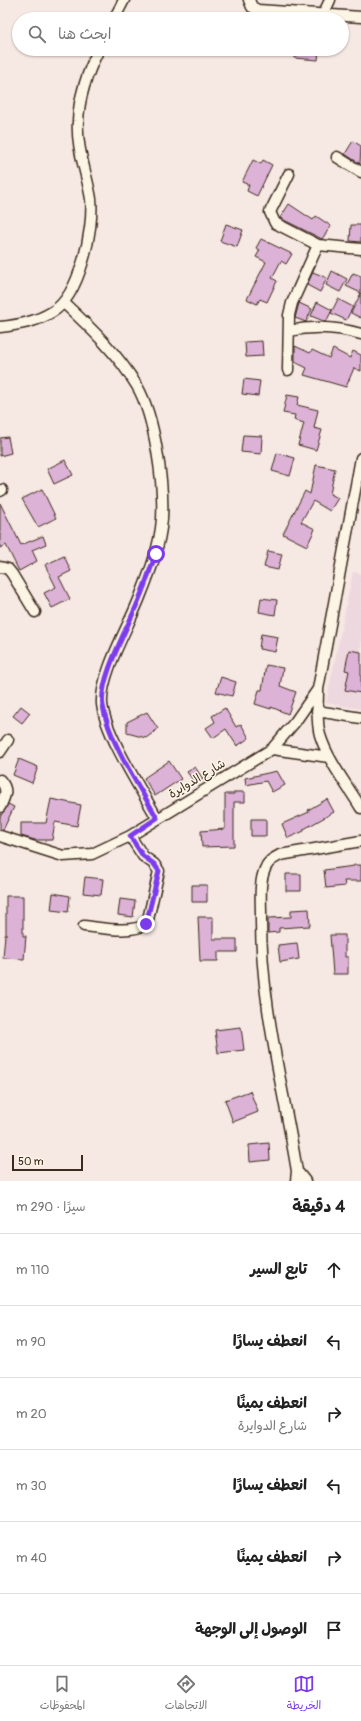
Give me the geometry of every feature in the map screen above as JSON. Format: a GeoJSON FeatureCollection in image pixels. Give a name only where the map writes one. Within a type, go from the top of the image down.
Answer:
{"type":"FeatureCollection","features":[{"type":"Feature","properties":{"kind":"street"},"geometry":{"type":"LineString","coordinates":[[118,12],[124,0]]}},
{"type":"Feature","properties":{"kind":"street"},"geometry":{"type":"LineString","coordinates":[[249,0],[252,7],[258,10],[302,12]]}},
{"type":"Feature","properties":{"kind":"street"},"geometry":{"type":"LineString","coordinates":[[324,12],[330,0]]}},
{"type":"Feature","properties":{"kind":"street"},"geometry":{"type":"LineString","coordinates":[[349,16],[361,17]]}},
{"type":"Feature","properties":{"kind":"street"},"geometry":{"type":"LineString","coordinates":[[0,327],[33,321],[53,312],[64,303],[81,266],[92,218],[90,198],[79,141],[78,122],[80,100],[95,56]]}},
{"type":"Feature","properties":{"kind":"street"},"geometry":{"type":"LineString","coordinates":[[337,157],[361,172]]}},
{"type":"Feature","properties":{"kind":"street"},"geometry":{"type":"LineString","coordinates":[[289,174],[272,205],[270,212],[275,223],[318,245],[361,249]]}},
{"type":"Feature","properties":{"kind":"street"},"geometry":{"type":"LineString","coordinates":[[288,370],[289,315],[292,303],[318,245]]}},
{"type":"Feature","properties":{"kind":"street"},"geometry":{"type":"LineString","coordinates":[[64,303],[90,327],[118,357],[138,387],[147,408],[154,433],[160,472],[162,518],[156,554],[140,597],[110,666],[103,690],[102,705],[116,743],[157,818]]}},
{"type":"Feature","properties":{"kind":"street"},"geometry":{"type":"LineString","coordinates":[[289,331],[302,328],[322,328],[350,330],[361,334]]}},
{"type":"Feature","properties":{"kind":"street"},"geometry":{"type":"LineString","coordinates":[[361,458],[356,513],[318,689],[320,735],[329,757],[361,808]]}},
{"type":"Feature","properties":{"kind":"street"},"geometry":{"type":"LineString","coordinates":[[0,567],[8,569],[12,574],[35,612]]}},
{"type":"Feature","properties":{"kind":"street","name":"شارع الدوايرة"},"geometry":{"type":"LineString","coordinates":[[0,836],[63,856],[92,854],[130,836],[157,818],[272,749],[295,722],[318,689]]}},
{"type":"Feature","properties":{"kind":"street"},"geometry":{"type":"LineString","coordinates":[[318,711],[361,718]]}},
{"type":"Feature","properties":{"kind":"street"},"geometry":{"type":"LineString","coordinates":[[0,752],[8,740]]}},
{"type":"Feature","properties":{"kind":"street"},"geometry":{"type":"LineString","coordinates":[[272,749],[329,757]]}},
{"type":"Feature","properties":{"kind":"street"},"geometry":{"type":"LineString","coordinates":[[0,780],[6,788],[6,793],[0,807]]}},
{"type":"Feature","properties":{"kind":"street"},"geometry":{"type":"LineString","coordinates":[[84,926],[130,929],[140,928],[146,924],[159,871],[154,864],[143,856],[130,836]]}},
{"type":"Feature","properties":{"kind":"street"},"geometry":{"type":"LineString","coordinates":[[305,1181],[296,1176],[264,985],[261,935],[262,886],[264,871],[271,859],[280,855],[361,841]]}},
{"type":"Feature","properties":{"kind":"shaded area"},"geometry":{"type":"Polygon","coordinates":[[[353,572],[361,574],[361,709],[326,703],[353,572]]]}},
{"type":"Feature","properties":{"kind":"building"},"geometry":{"type":"Polygon","coordinates":[[[294,56],[318,56],[318,60],[294,58],[294,56]]]}},
{"type":"Feature","properties":{"kind":"building"},"geometry":{"type":"Polygon","coordinates":[[[353,141],[361,146],[360,164],[345,154],[353,141]]]}},
{"type":"Feature","properties":{"kind":"building"},"geometry":{"type":"Polygon","coordinates":[[[253,160],[261,164],[263,160],[272,165],[257,196],[247,191],[249,185],[242,182],[253,160]]]}},
{"type":"Feature","properties":{"kind":"building"},"geometry":{"type":"Polygon","coordinates":[[[289,204],[313,220],[316,216],[331,226],[322,239],[280,218],[289,204]]]}},
{"type":"Feature","properties":{"kind":"building"},"geometry":{"type":"Polygon","coordinates":[[[226,224],[243,230],[237,247],[220,241],[226,224]]]}},
{"type":"Feature","properties":{"kind":"building"},"geometry":{"type":"Polygon","coordinates":[[[351,225],[361,225],[361,242],[350,241],[351,225]]]}},
{"type":"Feature","properties":{"kind":"building"},"geometry":{"type":"Polygon","coordinates":[[[261,239],[292,254],[286,264],[281,261],[272,278],[277,281],[267,302],[260,299],[257,304],[247,299],[266,262],[256,257],[260,250],[256,248],[261,239]]]}},
{"type":"Feature","properties":{"kind":"building"},"geometry":{"type":"Polygon","coordinates":[[[332,271],[347,279],[340,292],[326,285],[332,271]]]}},
{"type":"Feature","properties":{"kind":"building"},"geometry":{"type":"Polygon","coordinates":[[[313,272],[327,278],[320,292],[307,285],[313,272]]]}},
{"type":"Feature","properties":{"kind":"building"},"geometry":{"type":"Polygon","coordinates":[[[353,273],[361,276],[361,293],[346,286],[353,273]]]}},
{"type":"Feature","properties":{"kind":"building"},"geometry":{"type":"Polygon","coordinates":[[[361,293],[361,318],[351,313],[361,293]]]}},
{"type":"Feature","properties":{"kind":"building"},"geometry":{"type":"Polygon","coordinates":[[[338,299],[353,307],[346,320],[331,313],[338,299]]]}},
{"type":"Feature","properties":{"kind":"building"},"geometry":{"type":"Polygon","coordinates":[[[317,302],[332,310],[326,322],[311,316],[317,302]]]}},
{"type":"Feature","properties":{"kind":"building"},"geometry":{"type":"Polygon","coordinates":[[[299,303],[312,309],[306,322],[295,318],[299,303]]]}},
{"type":"Feature","properties":{"kind":"building"},"geometry":{"type":"Polygon","coordinates":[[[262,341],[263,356],[246,357],[245,342],[262,341]]]}},
{"type":"Feature","properties":{"kind":"building"},"geometry":{"type":"Polygon","coordinates":[[[295,346],[310,353],[312,350],[329,358],[333,349],[350,358],[353,351],[361,355],[361,371],[354,368],[346,387],[304,375],[307,368],[295,362],[295,346]]]}},
{"type":"Feature","properties":{"kind":"building"},"geometry":{"type":"Polygon","coordinates":[[[244,379],[260,381],[258,396],[242,394],[244,379]]]}},
{"type":"Feature","properties":{"kind":"building"},"geometry":{"type":"Polygon","coordinates":[[[287,395],[299,397],[297,405],[318,410],[314,428],[322,430],[316,450],[298,445],[304,423],[294,420],[295,415],[283,413],[287,395]]]}},
{"type":"Feature","properties":{"kind":"building"},"geometry":{"type":"Polygon","coordinates":[[[243,435],[262,436],[261,454],[241,452],[243,435]]]}},
{"type":"Feature","properties":{"kind":"building"},"geometry":{"type":"Polygon","coordinates":[[[8,437],[11,453],[0,456],[0,438],[8,437]]]}},
{"type":"Feature","properties":{"kind":"building"},"geometry":{"type":"Polygon","coordinates":[[[277,453],[295,458],[290,476],[272,471],[277,453]]]}},
{"type":"Feature","properties":{"kind":"building"},"geometry":{"type":"Polygon","coordinates":[[[65,460],[73,475],[54,484],[47,469],[65,460]]]}},
{"type":"Feature","properties":{"kind":"building"},"geometry":{"type":"Polygon","coordinates":[[[316,465],[335,469],[330,494],[338,498],[330,511],[313,501],[301,522],[315,529],[307,546],[283,534],[305,491],[310,494],[316,465]]]}},
{"type":"Feature","properties":{"kind":"building"},"geometry":{"type":"Polygon","coordinates":[[[42,489],[56,518],[38,527],[22,499],[42,489]]]}},
{"type":"Feature","properties":{"kind":"building"},"geometry":{"type":"Polygon","coordinates":[[[0,503],[21,545],[43,536],[46,544],[32,550],[37,561],[19,571],[6,545],[0,548],[0,503]]]}},
{"type":"Feature","properties":{"kind":"building"},"geometry":{"type":"Polygon","coordinates":[[[268,551],[282,554],[278,570],[264,567],[268,551]]]}},
{"type":"Feature","properties":{"kind":"building"},"geometry":{"type":"Polygon","coordinates":[[[64,556],[71,571],[59,577],[70,599],[52,608],[44,593],[56,587],[45,565],[64,556]]]}},
{"type":"Feature","properties":{"kind":"building"},"geometry":{"type":"Polygon","coordinates":[[[261,598],[277,600],[275,615],[259,612],[261,598]]]}},
{"type":"Feature","properties":{"kind":"building"},"geometry":{"type":"Polygon","coordinates":[[[261,634],[278,637],[275,652],[259,649],[261,634]]]}},
{"type":"Feature","properties":{"kind":"building"},"geometry":{"type":"Polygon","coordinates":[[[349,650],[361,652],[361,693],[345,690],[349,671],[345,670],[349,650]]]}},
{"type":"Feature","properties":{"kind":"building"},"geometry":{"type":"Polygon","coordinates":[[[266,665],[283,668],[280,686],[296,692],[288,714],[271,707],[271,709],[255,704],[259,690],[262,690],[266,665]]]}},
{"type":"Feature","properties":{"kind":"building"},"geometry":{"type":"Polygon","coordinates":[[[221,677],[236,682],[232,696],[216,692],[221,677]]]}},
{"type":"Feature","properties":{"kind":"building"},"geometry":{"type":"Polygon","coordinates":[[[21,706],[30,713],[22,723],[13,716],[21,706]]]}},
{"type":"Feature","properties":{"kind":"building"},"geometry":{"type":"Polygon","coordinates":[[[225,708],[236,727],[241,724],[249,738],[237,746],[226,729],[213,738],[206,728],[215,722],[212,716],[225,708]]]}},
{"type":"Feature","properties":{"kind":"building"},"geometry":{"type":"Polygon","coordinates":[[[147,712],[158,729],[146,738],[127,733],[127,722],[147,712]]]}},
{"type":"Feature","properties":{"kind":"building"},"geometry":{"type":"Polygon","coordinates":[[[19,759],[38,767],[32,783],[13,775],[19,759]]]}},
{"type":"Feature","properties":{"kind":"building"},"geometry":{"type":"Polygon","coordinates":[[[169,761],[181,779],[155,796],[144,778],[169,761]]]}},
{"type":"Feature","properties":{"kind":"building"},"geometry":{"type":"Polygon","coordinates":[[[195,767],[203,779],[195,783],[187,772],[195,767]]]}},
{"type":"Feature","properties":{"kind":"building"},"geometry":{"type":"Polygon","coordinates":[[[277,771],[285,785],[272,792],[266,781],[246,785],[245,778],[277,771]]]}},
{"type":"Feature","properties":{"kind":"building"},"geometry":{"type":"Polygon","coordinates":[[[234,792],[245,792],[245,802],[234,802],[234,846],[202,847],[201,831],[225,829],[225,794],[234,794],[234,792]]]}},
{"type":"Feature","properties":{"kind":"building"},"geometry":{"type":"Polygon","coordinates":[[[51,799],[81,805],[77,826],[55,822],[52,840],[35,840],[21,836],[21,823],[46,823],[51,799]]]}},
{"type":"Feature","properties":{"kind":"building"},"geometry":{"type":"Polygon","coordinates":[[[327,799],[334,812],[304,829],[304,831],[288,838],[282,824],[309,812],[308,810],[327,799]]]}},
{"type":"Feature","properties":{"kind":"building"},"geometry":{"type":"Polygon","coordinates":[[[8,804],[14,807],[3,830],[0,830],[0,817],[8,804]]]}},
{"type":"Feature","properties":{"kind":"building"},"geometry":{"type":"Polygon","coordinates":[[[251,819],[266,819],[266,836],[251,836],[251,819]]]}},
{"type":"Feature","properties":{"kind":"building"},"geometry":{"type":"Polygon","coordinates":[[[361,865],[361,881],[344,881],[345,886],[326,888],[324,870],[361,865]]]}},
{"type":"Feature","properties":{"kind":"building"},"geometry":{"type":"Polygon","coordinates":[[[286,874],[301,874],[301,891],[286,891],[286,874]]]}},
{"type":"Feature","properties":{"kind":"building"},"geometry":{"type":"Polygon","coordinates":[[[85,877],[103,879],[101,895],[83,893],[85,877]]]}},
{"type":"Feature","properties":{"kind":"building"},"geometry":{"type":"Polygon","coordinates":[[[192,885],[207,885],[207,902],[192,902],[192,885]]]}},
{"type":"Feature","properties":{"kind":"building"},"geometry":{"type":"Polygon","coordinates":[[[53,893],[70,896],[68,912],[51,910],[53,893]]]}},
{"type":"Feature","properties":{"kind":"building"},"geometry":{"type":"Polygon","coordinates":[[[6,896],[23,896],[23,936],[26,936],[24,959],[3,958],[6,935],[6,896]]]}},
{"type":"Feature","properties":{"kind":"building"},"geometry":{"type":"Polygon","coordinates":[[[120,899],[135,901],[133,917],[118,915],[120,899]]]}},
{"type":"Feature","properties":{"kind":"building"},"geometry":{"type":"Polygon","coordinates":[[[309,909],[310,926],[279,928],[279,932],[268,933],[268,918],[291,917],[291,910],[309,909]]]}},
{"type":"Feature","properties":{"kind":"building"},"geometry":{"type":"Polygon","coordinates":[[[198,917],[213,917],[213,939],[237,939],[237,952],[218,952],[218,961],[200,961],[198,917]]]}},
{"type":"Feature","properties":{"kind":"building"},"geometry":{"type":"Polygon","coordinates":[[[330,935],[345,935],[345,957],[348,957],[348,974],[333,974],[330,935]]]}},
{"type":"Feature","properties":{"kind":"building"},"geometry":{"type":"Polygon","coordinates":[[[297,943],[299,959],[280,962],[278,945],[297,943]]]}},
{"type":"Feature","properties":{"kind":"building"},"geometry":{"type":"Polygon","coordinates":[[[241,1027],[244,1050],[218,1053],[215,1030],[241,1027]]]}},
{"type":"Feature","properties":{"kind":"building"},"geometry":{"type":"Polygon","coordinates":[[[250,1091],[258,1112],[233,1122],[225,1100],[250,1091]]]}},
{"type":"Feature","properties":{"kind":"building"},"geometry":{"type":"Polygon","coordinates":[[[269,1143],[270,1160],[250,1162],[249,1145],[269,1143]]]}},
{"type":"Feature","properties":{"kind":"route"},"geometry":{"type":"LineString","coordinates":[[146,924],[159,871],[154,864],[143,856],[130,836],[157,818],[116,743],[102,705],[103,690],[110,666],[140,597],[156,554]]}}]}
